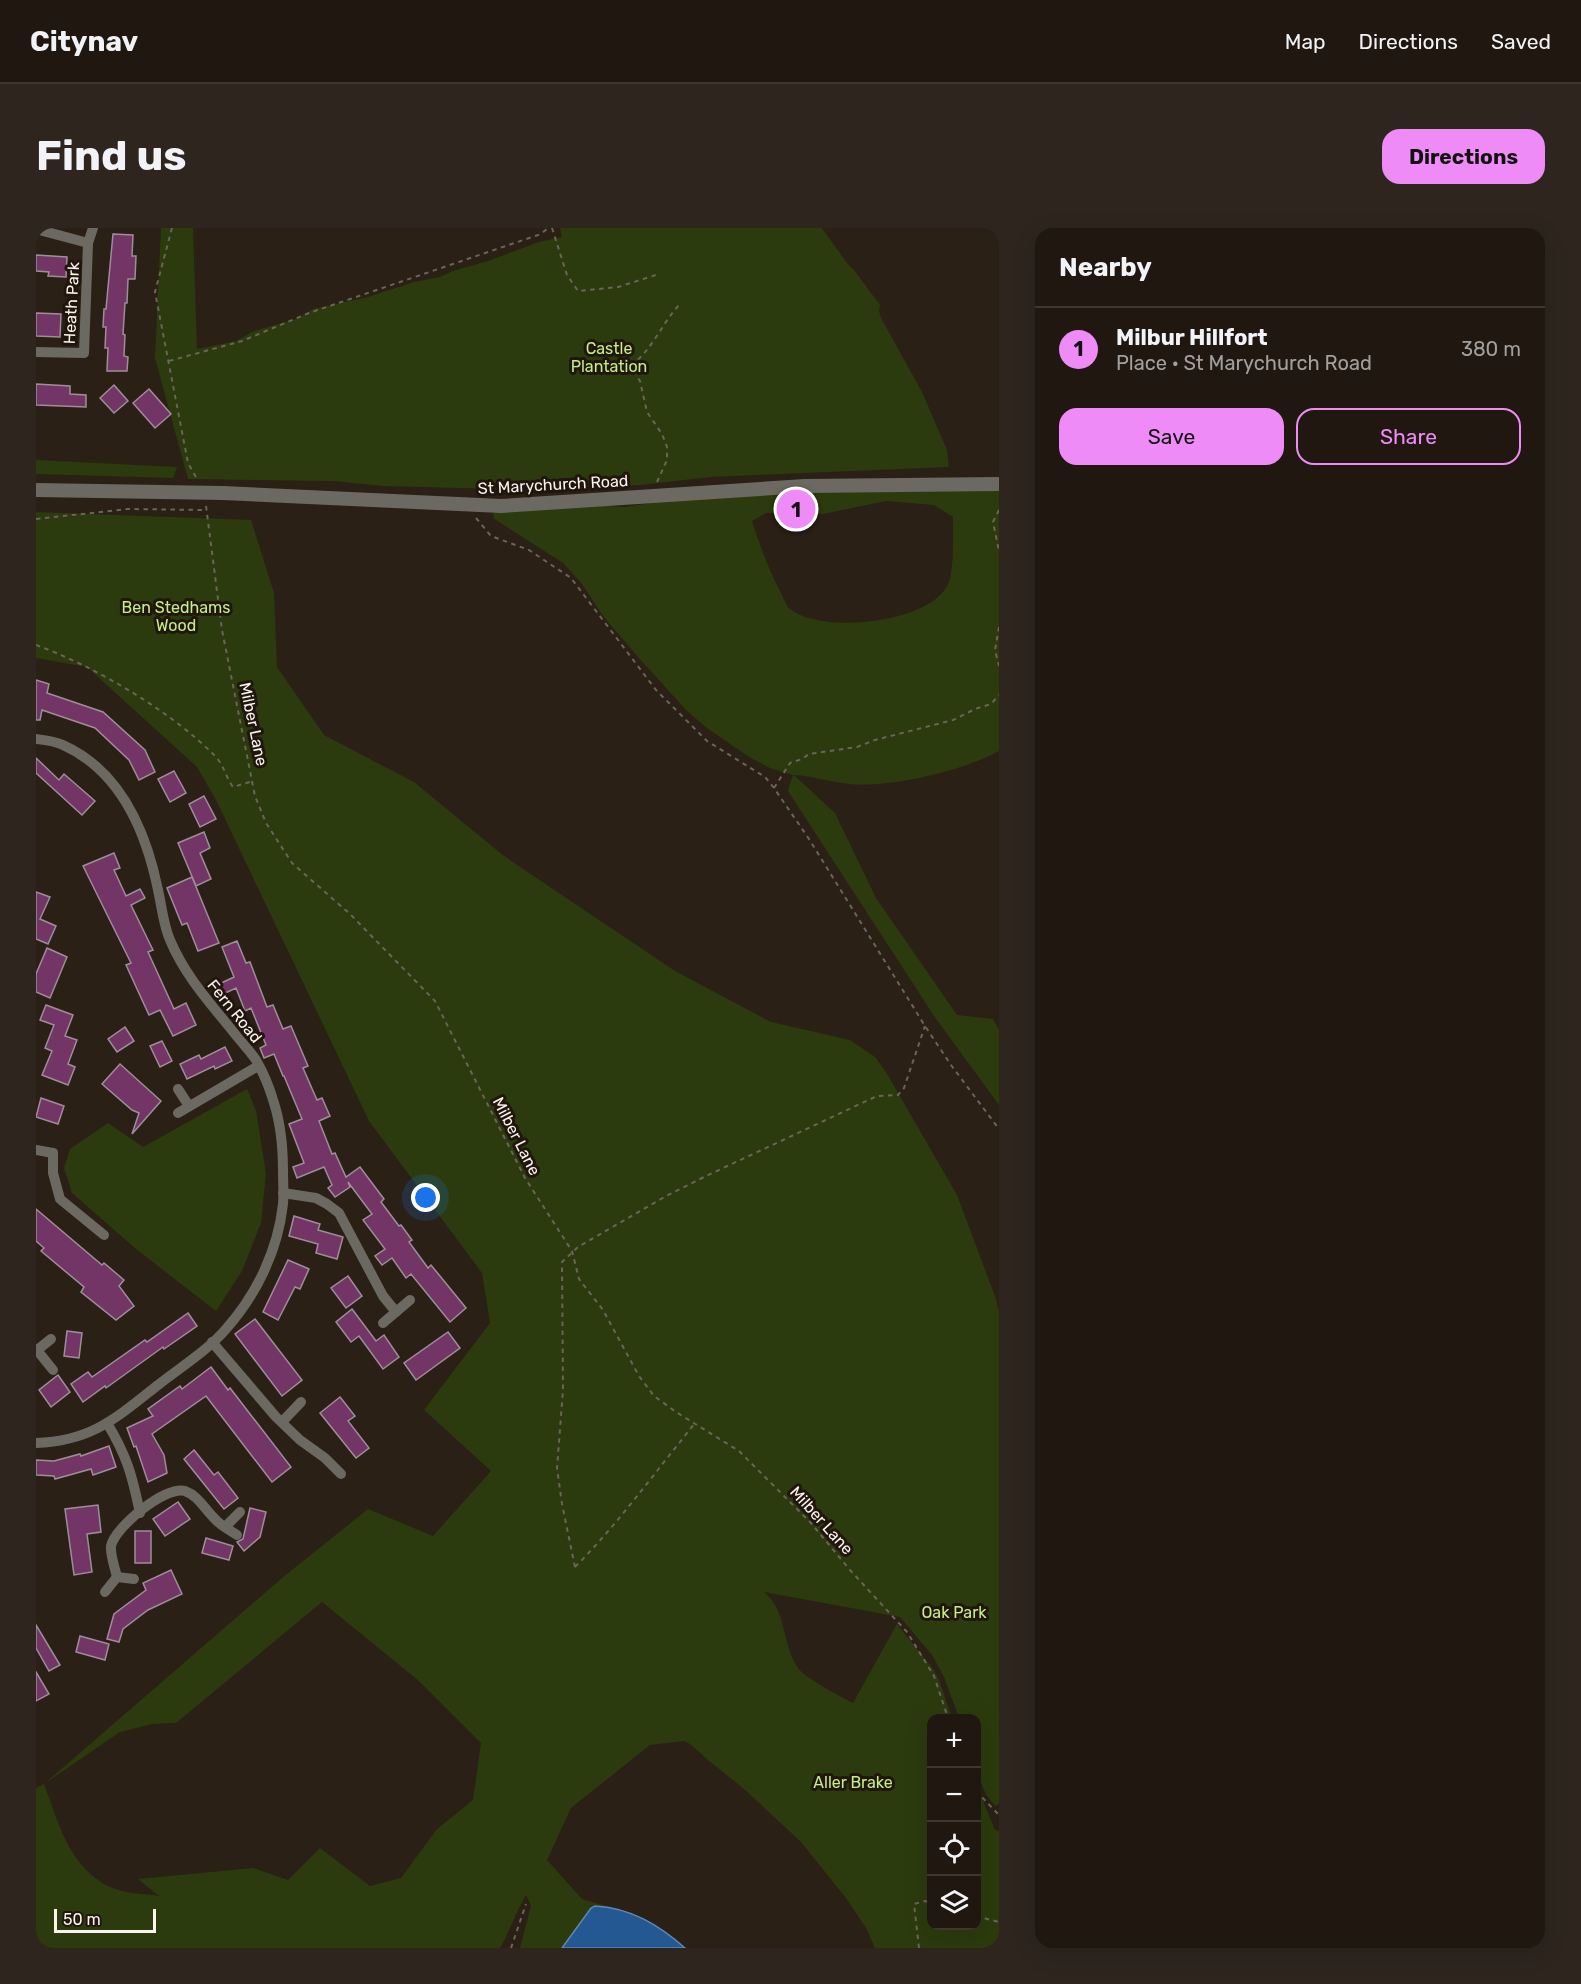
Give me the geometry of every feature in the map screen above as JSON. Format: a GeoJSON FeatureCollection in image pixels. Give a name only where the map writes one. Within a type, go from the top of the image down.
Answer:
{"type":"FeatureCollection","features":[{"type":"Feature","properties":{"kind":"street","name":"Heath Park"},"geometry":{"type":"LineString","coordinates":[[36,352],[84,353],[88,243],[93,228]]}},
{"type":"Feature","properties":{"kind":"street","name":"Heath Park"},"geometry":{"type":"LineString","coordinates":[[36,229],[88,243]]}},
{"type":"Feature","properties":{"kind":"street","name":"St Marychurch Road"},"geometry":{"type":"LineString","coordinates":[[36,490],[204,493],[501,506],[805,486],[999,484]]}},
{"type":"Feature","properties":{"kind":"street","name":"Fern Road"},"geometry":{"type":"LineString","coordinates":[[36,739],[62,744],[97,765],[113,782],[133,812],[149,850],[169,938],[198,990],[256,1060],[274,1102],[283,1144],[283,1194],[276,1242],[263,1274],[247,1302],[225,1330],[117,1417],[87,1435],[66,1441],[36,1443]]}},
{"type":"Feature","properties":{"kind":"street"},"geometry":{"type":"LineString","coordinates":[[178,1113],[258,1066]]}},
{"type":"Feature","properties":{"kind":"street"},"geometry":{"type":"LineString","coordinates":[[178,1089],[189,1106]]}},
{"type":"Feature","properties":{"kind":"street"},"geometry":{"type":"LineString","coordinates":[[36,1150],[53,1153],[53,1173],[60,1199],[104,1235]]}},
{"type":"Feature","properties":{"kind":"street"},"geometry":{"type":"LineString","coordinates":[[283,1194],[316,1198],[339,1213],[383,1296],[396,1312]]}},
{"type":"Feature","properties":{"kind":"street"},"geometry":{"type":"LineString","coordinates":[[382,1323],[410,1300]]}},
{"type":"Feature","properties":{"kind":"street"},"geometry":{"type":"LineString","coordinates":[[51,1339],[37,1350],[53,1370]]}},
{"type":"Feature","properties":{"kind":"street"},"geometry":{"type":"LineString","coordinates":[[212,1342],[282,1422],[341,1474]]}},
{"type":"Feature","properties":{"kind":"street"},"geometry":{"type":"LineString","coordinates":[[282,1422],[302,1402]]}},
{"type":"Feature","properties":{"kind":"street"},"geometry":{"type":"LineString","coordinates":[[107,1423],[123,1449],[133,1478],[140,1512]]}},
{"type":"Feature","properties":{"kind":"street"},"geometry":{"type":"LineString","coordinates":[[117,1577],[111,1548],[115,1536],[124,1524],[174,1491],[184,1491],[196,1497],[216,1520],[237,1535]]}},
{"type":"Feature","properties":{"kind":"street"},"geometry":{"type":"LineString","coordinates":[[225,1527],[240,1512]]}},
{"type":"Feature","properties":{"kind":"street"},"geometry":{"type":"LineString","coordinates":[[117,1577],[134,1580]]}},
{"type":"Feature","properties":{"kind":"street"},"geometry":{"type":"LineString","coordinates":[[105,1592],[117,1577]]}},
{"type":"Feature","properties":{"kind":"path","name":"Milber Lane"},"geometry":{"type":"LineString","coordinates":[[172,228],[155,292],[188,463],[204,493],[222,630],[255,796],[266,823],[292,862],[351,914],[435,1001],[525,1178],[572,1251],[579,1279],[603,1310],[639,1376],[654,1396],[739,1451],[810,1522],[907,1632],[934,1676],[946,1714]]}},
{"type":"Feature","properties":{"kind":"path"},"geometry":{"type":"LineString","coordinates":[[169,361],[242,340],[309,313],[541,234],[550,228],[567,275],[578,291],[618,287],[659,274]]}},
{"type":"Feature","properties":{"kind":"path"},"geometry":{"type":"LineString","coordinates":[[652,496],[667,460],[667,447],[662,434],[647,412],[640,381],[634,372],[633,364],[645,354],[670,314],[680,304]]}},
{"type":"Feature","properties":{"kind":"path"},"geometry":{"type":"LineString","coordinates":[[471,504],[476,519],[491,536],[529,550],[571,579],[656,690],[708,741],[765,777],[808,839],[925,1026],[999,1129]]}},
{"type":"Feature","properties":{"kind":"path"},"geometry":{"type":"LineString","coordinates":[[36,519],[128,509],[207,510]]}},
{"type":"Feature","properties":{"kind":"path"},"geometry":{"type":"LineString","coordinates":[[999,510],[993,522],[999,551]]}},
{"type":"Feature","properties":{"kind":"path"},"geometry":{"type":"LineString","coordinates":[[999,627],[995,650],[999,666]]}},
{"type":"Feature","properties":{"kind":"path"},"geometry":{"type":"LineString","coordinates":[[36,645],[115,682],[156,709],[216,757],[223,766],[233,788],[253,781]]}},
{"type":"Feature","properties":{"kind":"path"},"geometry":{"type":"LineString","coordinates":[[774,788],[790,763],[809,754],[856,747],[953,720],[991,705],[999,695]]}},
{"type":"Feature","properties":{"kind":"path"},"geometry":{"type":"LineString","coordinates":[[694,1423],[677,1448],[633,1502],[575,1567],[557,1468],[563,1390],[562,1262],[572,1251],[666,1196],[704,1177],[877,1096],[898,1095],[904,1088],[925,1026]]}},
{"type":"Feature","properties":{"kind":"path"},"geometry":{"type":"LineString","coordinates":[[981,1796],[999,1815]]}},
{"type":"Feature","properties":{"kind":"path"},"geometry":{"type":"LineString","coordinates":[[919,1948],[914,1904],[927,1902]]}},
{"type":"Feature","properties":{"kind":"path"},"geometry":{"type":"LineString","coordinates":[[512,1948],[526,1904]]}},
{"type":"Feature","properties":{"kind":"path"},"geometry":{"type":"LineString","coordinates":[[981,1917],[999,1922]]}},
{"type":"Feature","properties":{"kind":"green space","name":"Castle Plantation"},"geometry":{"type":"Polygon","coordinates":[[[161,228],[193,228],[197,349],[236,341],[254,331],[296,319],[313,309],[368,297],[414,282],[440,277],[539,242],[562,237],[560,228],[822,228],[880,305],[881,318],[922,392],[947,450],[949,467],[711,477],[640,485],[499,489],[383,486],[333,481],[188,479],[155,358],[161,228]]]}},
{"type":"Feature","properties":{"kind":"green space"},"geometry":{"type":"Polygon","coordinates":[[[36,460],[177,467],[173,478],[36,474],[36,460]]]}},
{"type":"Feature","properties":{"kind":"green space"},"geometry":{"type":"Polygon","coordinates":[[[999,490],[999,751],[966,765],[905,781],[866,785],[794,775],[835,813],[876,898],[957,1015],[993,1019],[999,1030],[999,1105],[934,1016],[788,791],[793,775],[770,768],[749,757],[687,711],[603,616],[582,584],[563,563],[493,518],[494,511],[572,504],[625,507],[690,497],[816,491],[999,490]],[[886,501],[823,514],[766,513],[752,521],[769,567],[790,609],[805,617],[826,622],[876,621],[922,607],[939,596],[949,582],[953,517],[934,505],[886,501]]]}},
{"type":"Feature","properties":{"kind":"green space"},"geometry":{"type":"Polygon","coordinates":[[[36,512],[251,520],[274,593],[277,667],[324,735],[414,782],[504,856],[675,971],[771,1022],[850,1040],[875,1057],[886,1072],[957,1195],[999,1312],[999,1803],[996,1806],[988,1797],[981,1782],[981,1714],[958,1714],[944,1677],[932,1655],[900,1617],[764,1592],[777,1608],[789,1649],[798,1668],[815,1682],[853,1703],[897,1624],[934,1670],[951,1714],[927,1714],[927,1930],[981,1930],[981,1796],[995,1830],[999,1831],[999,1948],[875,1948],[866,1928],[846,1898],[801,1842],[744,1789],[684,1741],[650,1745],[571,1808],[547,1860],[582,1899],[606,1906],[591,1908],[562,1948],[520,1948],[531,1906],[526,1895],[500,1948],[36,1948],[36,1788],[44,1784],[282,1578],[368,1509],[433,1536],[491,1471],[424,1410],[490,1323],[482,1273],[369,1121],[216,800],[197,767],[87,667],[36,658],[36,512]],[[322,1602],[176,1723],[152,1724],[120,1732],[44,1784],[70,1848],[91,1874],[105,1884],[122,1891],[159,1896],[138,1879],[253,1868],[288,1880],[320,1848],[370,1886],[401,1878],[437,1829],[473,1800],[481,1743],[419,1681],[322,1602]]]}},
{"type":"Feature","properties":{"kind":"green space"},"geometry":{"type":"Polygon","coordinates":[[[247,1089],[256,1111],[266,1173],[261,1223],[242,1271],[216,1311],[136,1249],[72,1193],[64,1168],[70,1149],[108,1123],[143,1147],[247,1089]]]}},
{"type":"Feature","properties":{"kind":"water"},"geometry":{"type":"Polygon","coordinates":[[[595,1906],[621,1910],[644,1919],[685,1948],[562,1948],[591,1908],[595,1906]]]}},
{"type":"Feature","properties":{"kind":"building"},"geometry":{"type":"Polygon","coordinates":[[[113,234],[133,235],[132,256],[136,256],[135,279],[128,279],[127,303],[125,303],[123,334],[125,335],[124,356],[128,357],[127,371],[107,371],[108,348],[105,348],[106,327],[103,327],[113,234]]]}},
{"type":"Feature","properties":{"kind":"building"},"geometry":{"type":"Polygon","coordinates":[[[36,255],[67,257],[66,277],[48,276],[49,272],[36,271],[36,255]]]}},
{"type":"Feature","properties":{"kind":"building"},"geometry":{"type":"Polygon","coordinates":[[[36,313],[61,314],[60,337],[36,336],[36,313]]]}},
{"type":"Feature","properties":{"kind":"building"},"geometry":{"type":"Polygon","coordinates":[[[36,384],[70,386],[70,394],[86,395],[86,407],[36,405],[36,384]]]}},
{"type":"Feature","properties":{"kind":"building"},"geometry":{"type":"Polygon","coordinates":[[[114,385],[128,401],[114,413],[100,398],[114,385]]]}},
{"type":"Feature","properties":{"kind":"building"},"geometry":{"type":"Polygon","coordinates":[[[149,389],[171,414],[155,428],[133,403],[149,389]]]}},
{"type":"Feature","properties":{"kind":"building"},"geometry":{"type":"Polygon","coordinates":[[[36,680],[49,684],[47,693],[103,712],[145,750],[155,772],[139,780],[129,760],[95,728],[42,710],[40,720],[36,720],[36,680]]]}},
{"type":"Feature","properties":{"kind":"building"},"geometry":{"type":"Polygon","coordinates":[[[36,758],[59,780],[64,774],[95,801],[82,815],[36,773],[36,758]]]}},
{"type":"Feature","properties":{"kind":"building"},"geometry":{"type":"Polygon","coordinates":[[[174,771],[186,793],[170,802],[158,779],[174,771]]]}},
{"type":"Feature","properties":{"kind":"building"},"geometry":{"type":"Polygon","coordinates":[[[204,796],[216,819],[200,827],[189,804],[204,796]]]}},
{"type":"Feature","properties":{"kind":"building"},"geometry":{"type":"Polygon","coordinates":[[[204,832],[210,848],[200,853],[211,879],[196,886],[178,843],[204,832]]]}},
{"type":"Feature","properties":{"kind":"building"},"geometry":{"type":"Polygon","coordinates":[[[114,853],[120,868],[114,870],[126,896],[140,889],[145,898],[131,905],[153,950],[148,952],[174,1009],[186,1003],[196,1025],[173,1036],[160,1010],[149,1015],[126,965],[131,963],[83,866],[114,853]]]}},
{"type":"Feature","properties":{"kind":"building"},"geometry":{"type":"Polygon","coordinates":[[[192,877],[219,943],[198,951],[187,923],[182,925],[167,888],[192,877]]]}},
{"type":"Feature","properties":{"kind":"building"},"geometry":{"type":"Polygon","coordinates":[[[36,892],[50,897],[40,919],[56,926],[48,944],[36,939],[36,892]]]}},
{"type":"Feature","properties":{"kind":"building"},"geometry":{"type":"Polygon","coordinates":[[[237,941],[246,963],[250,962],[267,1007],[273,1005],[283,1029],[291,1026],[308,1066],[303,1068],[317,1100],[322,1098],[330,1116],[319,1121],[332,1154],[335,1153],[346,1177],[360,1167],[384,1199],[381,1202],[412,1240],[409,1242],[428,1268],[431,1265],[466,1308],[450,1322],[411,1274],[406,1278],[392,1258],[382,1265],[375,1256],[385,1249],[363,1220],[372,1214],[348,1182],[350,1187],[335,1197],[328,1188],[332,1185],[324,1167],[297,1178],[293,1167],[304,1163],[289,1124],[302,1119],[284,1076],[274,1054],[264,1058],[260,1048],[266,1045],[251,1008],[245,1011],[236,988],[219,996],[215,986],[234,977],[222,947],[237,941]]]}},
{"type":"Feature","properties":{"kind":"building"},"geometry":{"type":"Polygon","coordinates":[[[47,948],[67,957],[50,998],[36,992],[36,974],[47,948]]]}},
{"type":"Feature","properties":{"kind":"building"},"geometry":{"type":"Polygon","coordinates":[[[46,1005],[73,1015],[65,1036],[77,1040],[68,1064],[75,1067],[68,1085],[42,1075],[52,1051],[45,1048],[54,1025],[40,1020],[46,1005]]]}},
{"type":"Feature","properties":{"kind":"building"},"geometry":{"type":"Polygon","coordinates":[[[125,1027],[134,1041],[117,1052],[108,1039],[125,1027]]]}},
{"type":"Feature","properties":{"kind":"building"},"geometry":{"type":"Polygon","coordinates":[[[162,1041],[172,1061],[160,1067],[150,1046],[162,1041]]]}},
{"type":"Feature","properties":{"kind":"building"},"geometry":{"type":"Polygon","coordinates":[[[225,1047],[232,1061],[215,1069],[214,1066],[187,1079],[180,1064],[199,1055],[201,1059],[225,1047]]]}},
{"type":"Feature","properties":{"kind":"building"},"geometry":{"type":"Polygon","coordinates":[[[120,1064],[161,1101],[132,1134],[139,1113],[132,1110],[102,1084],[120,1064]]]}},
{"type":"Feature","properties":{"kind":"building"},"geometry":{"type":"Polygon","coordinates":[[[41,1098],[64,1106],[58,1124],[36,1117],[41,1098]]]}},
{"type":"Feature","properties":{"kind":"building"},"geometry":{"type":"Polygon","coordinates":[[[36,1209],[102,1265],[104,1263],[124,1280],[119,1286],[134,1306],[116,1320],[81,1292],[84,1287],[41,1251],[44,1248],[36,1241],[36,1209]]]}},
{"type":"Feature","properties":{"kind":"building"},"geometry":{"type":"Polygon","coordinates":[[[294,1216],[320,1224],[318,1230],[343,1237],[337,1259],[316,1253],[318,1244],[289,1236],[294,1216]]]}},
{"type":"Feature","properties":{"kind":"building"},"geometry":{"type":"Polygon","coordinates":[[[288,1260],[309,1269],[300,1289],[295,1287],[278,1320],[263,1312],[288,1260]]]}},
{"type":"Feature","properties":{"kind":"building"},"geometry":{"type":"Polygon","coordinates":[[[348,1276],[362,1296],[346,1308],[331,1288],[348,1276]]]}},
{"type":"Feature","properties":{"kind":"building"},"geometry":{"type":"Polygon","coordinates":[[[352,1309],[376,1341],[384,1335],[399,1357],[383,1369],[359,1336],[351,1342],[336,1322],[352,1309]]]}},
{"type":"Feature","properties":{"kind":"building"},"geometry":{"type":"Polygon","coordinates":[[[188,1313],[197,1326],[83,1402],[71,1384],[88,1372],[92,1377],[188,1313]]]}},
{"type":"Feature","properties":{"kind":"building"},"geometry":{"type":"Polygon","coordinates":[[[255,1319],[302,1380],[282,1396],[235,1334],[255,1319]]]}},
{"type":"Feature","properties":{"kind":"building"},"geometry":{"type":"Polygon","coordinates":[[[67,1331],[82,1333],[79,1358],[64,1356],[67,1331]]]}},
{"type":"Feature","properties":{"kind":"building"},"geometry":{"type":"Polygon","coordinates":[[[448,1332],[460,1348],[416,1380],[404,1363],[448,1332]]]}},
{"type":"Feature","properties":{"kind":"building"},"geometry":{"type":"Polygon","coordinates":[[[211,1367],[291,1467],[272,1482],[206,1396],[152,1434],[164,1455],[167,1473],[148,1482],[136,1446],[134,1447],[127,1428],[153,1416],[148,1409],[180,1386],[182,1389],[211,1367]]]}},
{"type":"Feature","properties":{"kind":"building"},"geometry":{"type":"Polygon","coordinates":[[[58,1375],[70,1392],[51,1407],[39,1390],[58,1375]]]}},
{"type":"Feature","properties":{"kind":"building"},"geometry":{"type":"Polygon","coordinates":[[[340,1397],[355,1416],[348,1421],[369,1448],[356,1458],[320,1413],[340,1397]]]}},
{"type":"Feature","properties":{"kind":"building"},"geometry":{"type":"Polygon","coordinates":[[[109,1446],[116,1467],[93,1475],[91,1469],[55,1479],[54,1476],[36,1475],[36,1460],[54,1461],[80,1454],[81,1456],[109,1446]]]}},
{"type":"Feature","properties":{"kind":"building"},"geometry":{"type":"Polygon","coordinates":[[[194,1450],[214,1475],[218,1472],[238,1498],[224,1509],[184,1459],[194,1450]]]}},
{"type":"Feature","properties":{"kind":"building"},"geometry":{"type":"Polygon","coordinates":[[[178,1502],[190,1519],[165,1536],[153,1519],[178,1502]]]}},
{"type":"Feature","properties":{"kind":"building"},"geometry":{"type":"Polygon","coordinates":[[[98,1505],[101,1532],[87,1534],[92,1572],[74,1575],[65,1509],[98,1505]]]}},
{"type":"Feature","properties":{"kind":"building"},"geometry":{"type":"Polygon","coordinates":[[[250,1508],[266,1512],[260,1537],[244,1551],[237,1542],[243,1539],[250,1508]]]}},
{"type":"Feature","properties":{"kind":"building"},"geometry":{"type":"Polygon","coordinates":[[[135,1531],[151,1531],[151,1563],[135,1563],[135,1531]]]}},
{"type":"Feature","properties":{"kind":"building"},"geometry":{"type":"Polygon","coordinates":[[[206,1538],[233,1546],[229,1560],[202,1553],[206,1538]]]}},
{"type":"Feature","properties":{"kind":"building"},"geometry":{"type":"Polygon","coordinates":[[[171,1570],[182,1594],[148,1610],[123,1629],[119,1642],[107,1639],[114,1614],[146,1590],[143,1583],[171,1570]]]}},
{"type":"Feature","properties":{"kind":"building"},"geometry":{"type":"Polygon","coordinates":[[[36,1625],[60,1665],[49,1671],[36,1648],[36,1625]]]}},
{"type":"Feature","properties":{"kind":"building"},"geometry":{"type":"Polygon","coordinates":[[[80,1636],[109,1644],[105,1660],[76,1652],[80,1636]]]}},
{"type":"Feature","properties":{"kind":"building"},"geometry":{"type":"Polygon","coordinates":[[[36,1672],[49,1694],[36,1701],[36,1672]]]}},
{"type":"Feature","properties":{"kind":"place","name":"Milbur Hillfort"},"geometry":{"type":"Point","coordinates":[796,509]}},
{"type":"Feature","properties":{"kind":"park label","name":"Ben Stedhams Wood"},"geometry":{"type":"Point","coordinates":[176,616]}},
{"type":"Feature","properties":{"kind":"park label","name":"Oak Park"},"geometry":{"type":"Point","coordinates":[954,1612]}},
{"type":"Feature","properties":{"kind":"park label","name":"Aller Brake"},"geometry":{"type":"Point","coordinates":[853,1782]}}]}
